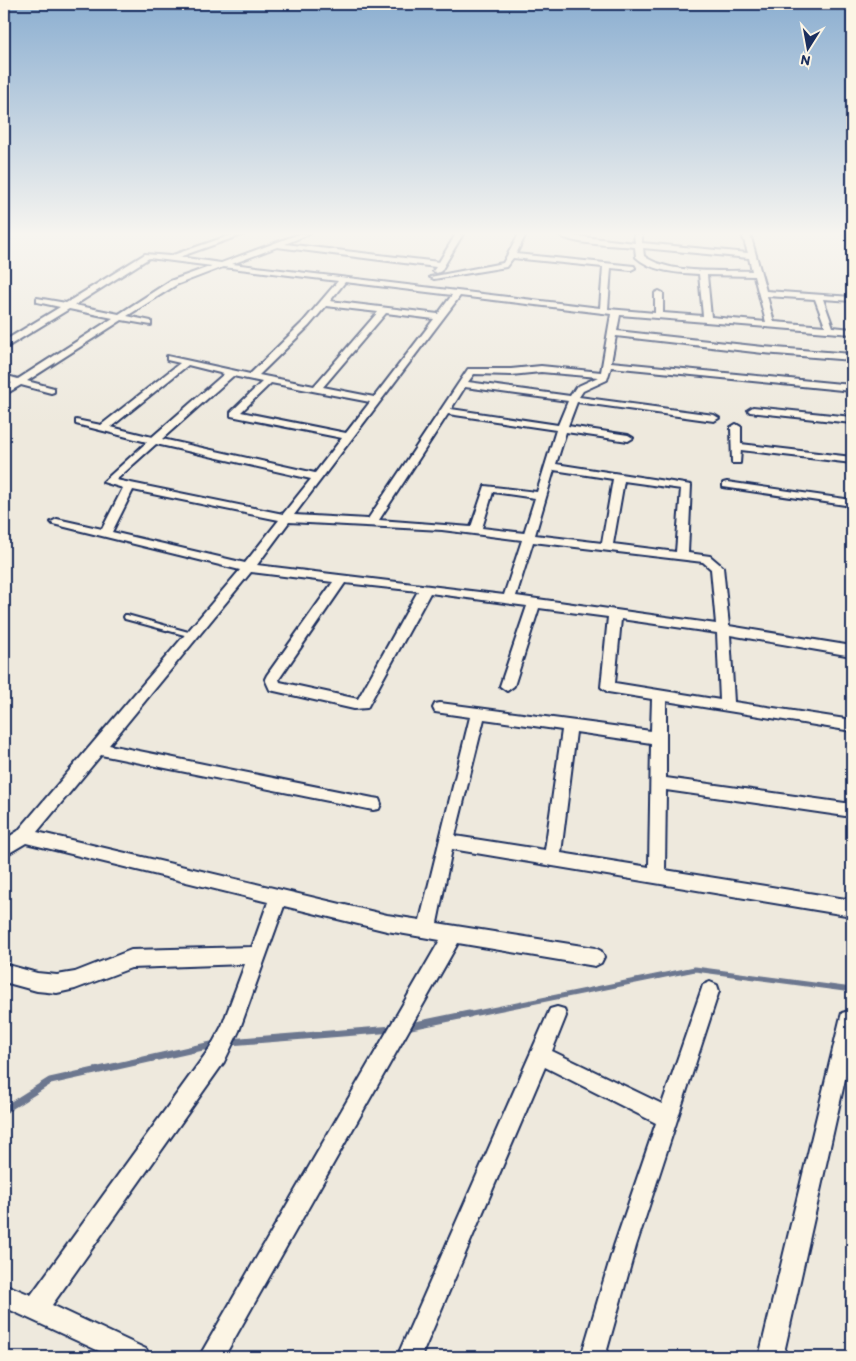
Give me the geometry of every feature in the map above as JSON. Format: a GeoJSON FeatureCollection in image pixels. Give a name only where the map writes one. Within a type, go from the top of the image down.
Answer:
{"type":"FeatureCollection","features":[{"type":"Feature","properties":{"kind":"street"},"geometry":{"type":"LineString","coordinates":[[4,345],[82,298]]}},
{"type":"Feature","properties":{"kind":"street"},"geometry":{"type":"LineString","coordinates":[[4,392],[150,298]]}},
{"type":"Feature","properties":{"kind":"street"},"geometry":{"type":"LineString","coordinates":[[252,377],[329,298]]}},
{"type":"Feature","properties":{"kind":"street"},"geometry":{"type":"LineString","coordinates":[[4,850],[24,836],[248,568],[285,518],[350,437],[455,298]]}},
{"type":"Feature","properties":{"kind":"street"},"geometry":{"type":"LineString","coordinates":[[495,298],[604,311],[852,331]]}},
{"type":"Feature","properties":{"kind":"street"},"geometry":{"type":"LineString","coordinates":[[604,311],[605,298]]}},
{"type":"Feature","properties":{"kind":"street"},"geometry":{"type":"LineString","coordinates":[[659,298],[660,315]]}},
{"type":"Feature","properties":{"kind":"street"},"geometry":{"type":"LineString","coordinates":[[705,298],[707,320]]}},
{"type":"Feature","properties":{"kind":"street"},"geometry":{"type":"LineString","coordinates":[[763,298],[771,325]]}},
{"type":"Feature","properties":{"kind":"street"},"geometry":{"type":"LineString","coordinates":[[819,298],[830,329]]}},
{"type":"Feature","properties":{"kind":"street"},"geometry":{"type":"LineString","coordinates":[[40,300],[148,323]]}},
{"type":"Feature","properties":{"kind":"street"},"geometry":{"type":"LineString","coordinates":[[324,303],[440,317]]}},
{"type":"Feature","properties":{"kind":"street"},"geometry":{"type":"LineString","coordinates":[[317,388],[383,311]]}},
{"type":"Feature","properties":{"kind":"street"},"geometry":{"type":"LineString","coordinates":[[509,600],[562,428],[574,398],[579,389],[602,380],[616,312]]}},
{"type":"Feature","properties":{"kind":"street"},"geometry":{"type":"LineString","coordinates":[[612,333],[763,350],[852,357]]}},
{"type":"Feature","properties":{"kind":"street"},"geometry":{"type":"LineString","coordinates":[[170,358],[252,377],[377,400]]}},
{"type":"Feature","properties":{"kind":"street"},"geometry":{"type":"LineString","coordinates":[[103,428],[187,362]]}},
{"type":"Feature","properties":{"kind":"street"},"geometry":{"type":"LineString","coordinates":[[372,522],[472,370],[511,372],[541,369],[605,370],[852,388]]}},
{"type":"Feature","properties":{"kind":"street"},"geometry":{"type":"LineString","coordinates":[[231,372],[108,482],[285,518],[372,522],[475,531],[706,559],[717,567],[724,630],[727,706]]}},
{"type":"Feature","properties":{"kind":"street"},"geometry":{"type":"LineString","coordinates":[[4,378],[51,390]]}},
{"type":"Feature","properties":{"kind":"street"},"geometry":{"type":"LineString","coordinates":[[269,380],[234,414],[350,437]]}},
{"type":"Feature","properties":{"kind":"street"},"geometry":{"type":"LineString","coordinates":[[462,384],[714,418]]}},
{"type":"Feature","properties":{"kind":"street"},"geometry":{"type":"LineString","coordinates":[[753,410],[852,420]]}},
{"type":"Feature","properties":{"kind":"street"},"geometry":{"type":"LineString","coordinates":[[444,411],[628,438]]}},
{"type":"Feature","properties":{"kind":"street"},"geometry":{"type":"LineString","coordinates":[[79,422],[155,441],[318,476]]}},
{"type":"Feature","properties":{"kind":"street"},"geometry":{"type":"LineString","coordinates":[[736,427],[736,461]]}},
{"type":"Feature","properties":{"kind":"street"},"geometry":{"type":"LineString","coordinates":[[736,446],[852,460]]}},
{"type":"Feature","properties":{"kind":"street"},"geometry":{"type":"LineString","coordinates":[[550,466],[686,487],[682,556]]}},
{"type":"Feature","properties":{"kind":"street"},"geometry":{"type":"LineString","coordinates":[[606,546],[620,477]]}},
{"type":"Feature","properties":{"kind":"street"},"geometry":{"type":"LineString","coordinates":[[727,485],[852,502]]}},
{"type":"Feature","properties":{"kind":"street"},"geometry":{"type":"LineString","coordinates":[[105,534],[129,487]]}},
{"type":"Feature","properties":{"kind":"street"},"geometry":{"type":"LineString","coordinates":[[475,531],[488,488],[541,496]]}},
{"type":"Feature","properties":{"kind":"street"},"geometry":{"type":"LineString","coordinates":[[57,522],[248,568],[426,588],[724,630],[852,651]]}},
{"type":"Feature","properties":{"kind":"street"},"geometry":{"type":"LineString","coordinates":[[342,579],[272,679],[275,686],[354,704],[362,704],[426,588]]}},
{"type":"Feature","properties":{"kind":"street"},"geometry":{"type":"LineString","coordinates":[[507,686],[534,603]]}},
{"type":"Feature","properties":{"kind":"street"},"geometry":{"type":"LineString","coordinates":[[614,615],[608,688],[852,726]]}},
{"type":"Feature","properties":{"kind":"street"},"geometry":{"type":"LineString","coordinates":[[657,874],[659,696]]}},
{"type":"Feature","properties":{"kind":"street"},"geometry":{"type":"LineString","coordinates":[[440,708],[659,738]]}},
{"type":"Feature","properties":{"kind":"street"},"geometry":{"type":"LineString","coordinates":[[428,929],[446,841],[478,713]]}},
{"type":"Feature","properties":{"kind":"street"},"geometry":{"type":"LineString","coordinates":[[552,858],[570,726]]}},
{"type":"Feature","properties":{"kind":"street"},"geometry":{"type":"LineString","coordinates":[[97,748],[373,804]]}},
{"type":"Feature","properties":{"kind":"street"},"geometry":{"type":"LineString","coordinates":[[658,783],[852,811]]}},
{"type":"Feature","properties":{"kind":"street"},"geometry":{"type":"LineString","coordinates":[[24,836],[388,923],[595,957]]}},
{"type":"Feature","properties":{"kind":"street"},"geometry":{"type":"LineString","coordinates":[[446,841],[657,874],[852,908]]}},
{"type":"Feature","properties":{"kind":"street"},"geometry":{"type":"LineString","coordinates":[[34,1310],[217,1055],[230,1031],[278,898]]}},
{"type":"Feature","properties":{"kind":"street"},"geometry":{"type":"LineString","coordinates":[[211,1357],[454,933]]}},
{"type":"Feature","properties":{"kind":"street"},"geometry":{"type":"LineString","coordinates":[[4,973],[45,984],[59,984],[116,962],[131,959],[258,955]]}},
{"type":"Feature","properties":{"kind":"street"},"geometry":{"type":"LineString","coordinates":[[593,1357],[625,1246],[710,991]]}},
{"type":"Feature","properties":{"kind":"street"},"geometry":{"type":"LineString","coordinates":[[409,1357],[557,1016]]}},
{"type":"Feature","properties":{"kind":"street"},"geometry":{"type":"LineString","coordinates":[[771,1357],[849,1020]]}},
{"type":"Feature","properties":{"kind":"street"},"geometry":{"type":"LineString","coordinates":[[540,1054],[668,1118]]}},
{"type":"Feature","properties":{"kind":"street"},"geometry":{"type":"LineString","coordinates":[[4,1295],[125,1355]]}},
{"type":"Feature","properties":{"kind":"lane"},"geometry":{"type":"LineString","coordinates":[[127,617],[192,635]]}},
{"type":"Feature","properties":{"kind":"waterway"},"geometry":{"type":"LineString","coordinates":[[462,1016],[695,969],[852,990]]}},
{"type":"Feature","properties":{"kind":"waterway"},"geometry":{"type":"LineString","coordinates":[[406,1027],[469,1014]]}},
{"type":"Feature","properties":{"kind":"waterway"},"geometry":{"type":"LineString","coordinates":[[229,1042],[393,1029]]}},
{"type":"Feature","properties":{"kind":"waterway"},"geometry":{"type":"LineString","coordinates":[[4,1110],[50,1081],[216,1044]]}}]}
